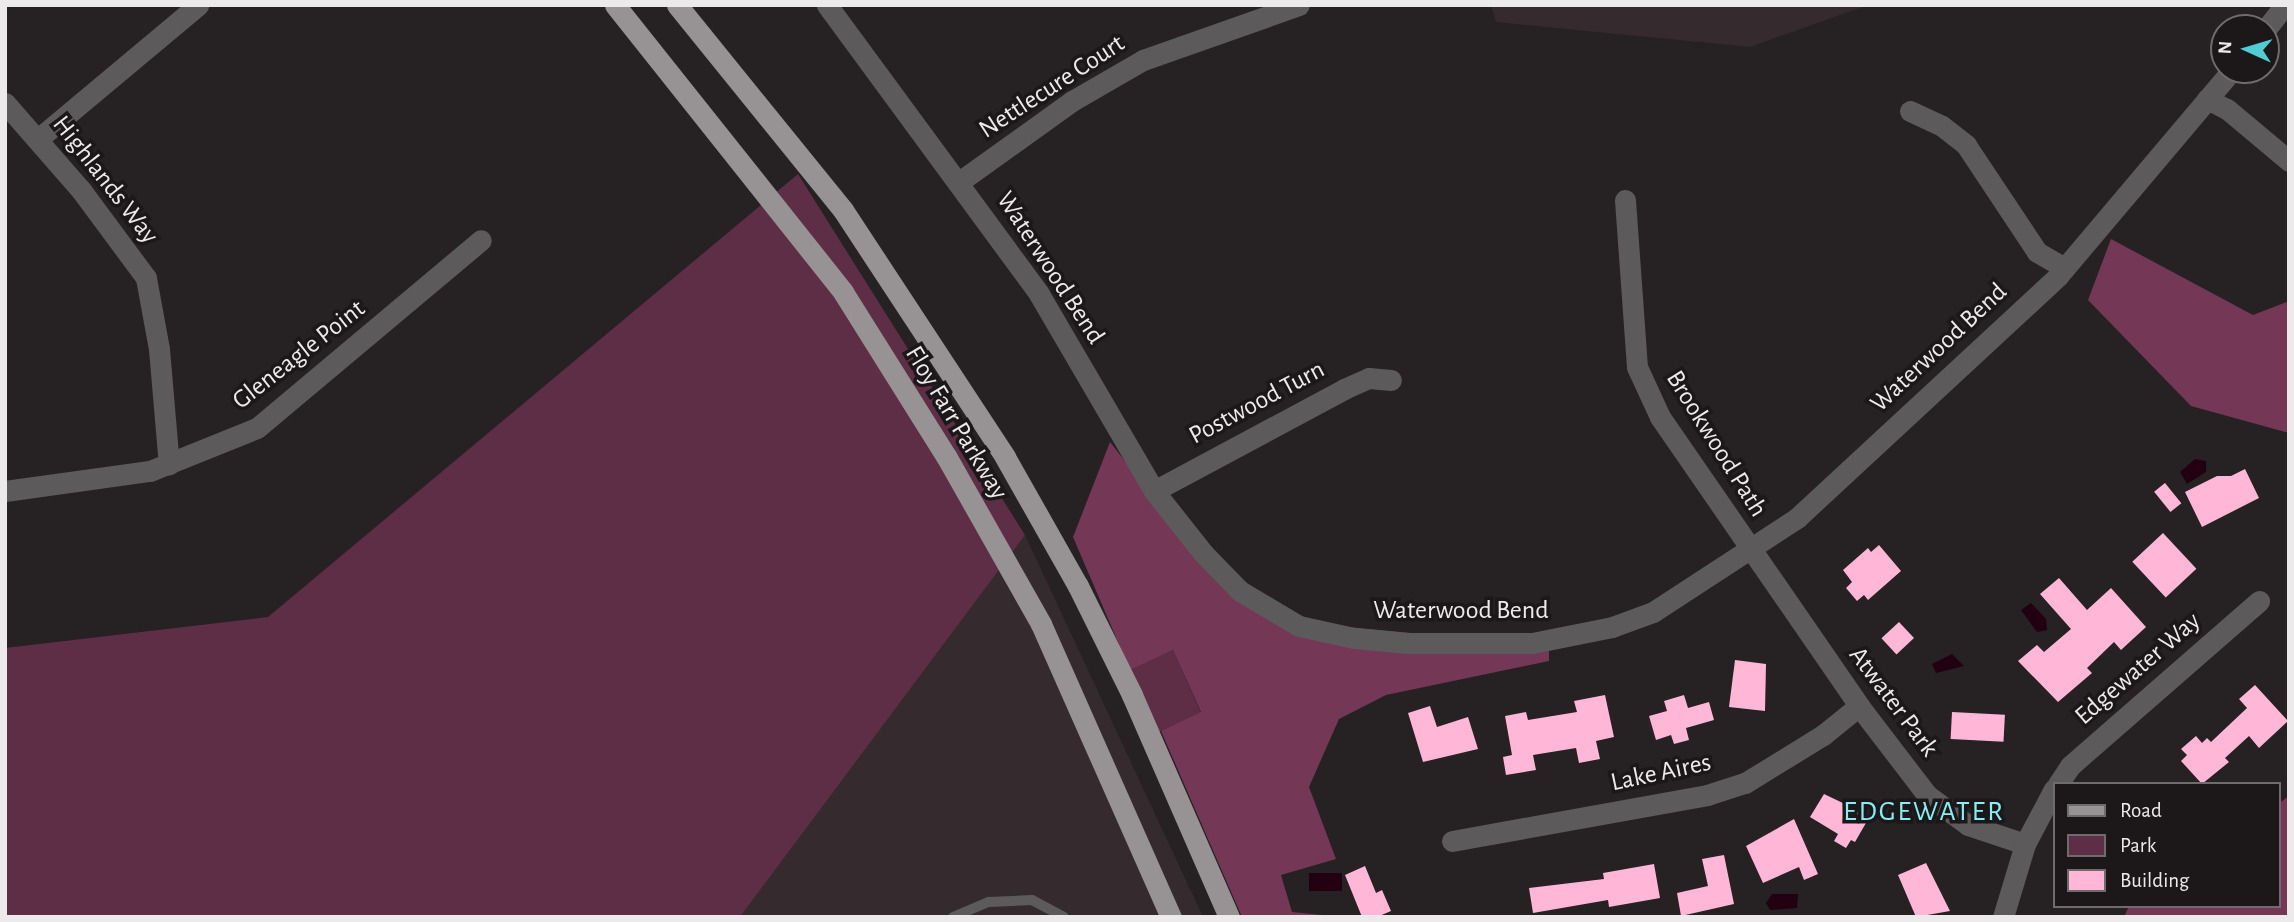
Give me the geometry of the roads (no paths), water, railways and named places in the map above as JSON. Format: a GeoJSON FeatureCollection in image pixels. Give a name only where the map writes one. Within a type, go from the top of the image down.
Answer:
{"type":"FeatureCollection","features":[{"type":"Feature","properties":{"kind":"main road","name":"Floy Farr Parkway"},"geometry":{"type":"LineString","coordinates":[[615,5],[844,292],[946,456],[1041,624],[1171,917]]}},
{"type":"Feature","properties":{"kind":"main road","name":"Floy Farr Parkway"},"geometry":{"type":"LineString","coordinates":[[677,5],[843,210],[1005,457],[1126,683],[1229,917]]}},
{"type":"Feature","properties":{"kind":"street"},"geometry":{"type":"LineString","coordinates":[[38,139],[198,5]]}},
{"type":"Feature","properties":{"kind":"street","name":"Waterwood Bend"},"geometry":{"type":"LineString","coordinates":[[827,5],[959,182],[1039,295],[1154,491],[1204,554],[1240,591],[1276,615],[1327,633],[1381,641],[1532,643],[1586,634],[1653,612],[1750,550],[1797,518],[2064,268],[2220,84]]}},
{"type":"Feature","properties":{"kind":"street","name":"Nettlecure Court"},"geometry":{"type":"LineString","coordinates":[[959,182],[1072,101],[1143,60],[1299,5]]}},
{"type":"Feature","properties":{"kind":"street"},"geometry":{"type":"LineString","coordinates":[[2207,99],[2227,109],[2289,161]]}},
{"type":"Feature","properties":{"kind":"street","name":"Highlands Way"},"geometry":{"type":"LineString","coordinates":[[5,103],[38,139],[146,278],[159,349],[169,465]]}},
{"type":"Feature","properties":{"kind":"street"},"geometry":{"type":"LineString","coordinates":[[1910,111],[1942,126],[1966,145],[2038,252],[2064,268]]}},
{"type":"Feature","properties":{"kind":"street","name":"Brookwood Path"},"geometry":{"type":"LineString","coordinates":[[1625,200],[1632,330],[1643,388],[1750,550]]}},
{"type":"Feature","properties":{"kind":"street","name":"Gleneagle Point"},"geometry":{"type":"LineString","coordinates":[[5,491],[169,465],[257,428],[481,240]]}},
{"type":"Feature","properties":{"kind":"street","name":"Postwood Turn"},"geometry":{"type":"LineString","coordinates":[[1154,491],[1344,389],[1368,378],[1391,380]]}},
{"type":"Feature","properties":{"kind":"street","name":"Atwater Park"},"geometry":{"type":"LineString","coordinates":[[1750,550],[1859,706],[1927,795],[1968,825],[2025,845]]}},
{"type":"Feature","properties":{"kind":"street","name":"Edgewater Way"},"geometry":{"type":"LineString","coordinates":[[2059,782],[2070,766],[2259,601]]}},
{"type":"Feature","properties":{"kind":"street","name":"Lake Aires"},"geometry":{"type":"LineString","coordinates":[[1452,841],[1707,794],[1745,783],[1823,735],[1859,706]]}},
{"type":"Feature","properties":{"kind":"street"},"geometry":{"type":"LineString","coordinates":[[2003,917],[2025,845],[2052,793]]}},
{"type":"Feature","properties":{"kind":"lane"},"geometry":{"type":"LineString","coordinates":[[953,917],[989,902],[1032,900],[1064,917]]}},
{"type":"Feature","properties":{"kind":"district","name":"EDGEWATER"},"geometry":{"type":"Point","coordinates":[1924,812]}}]}
